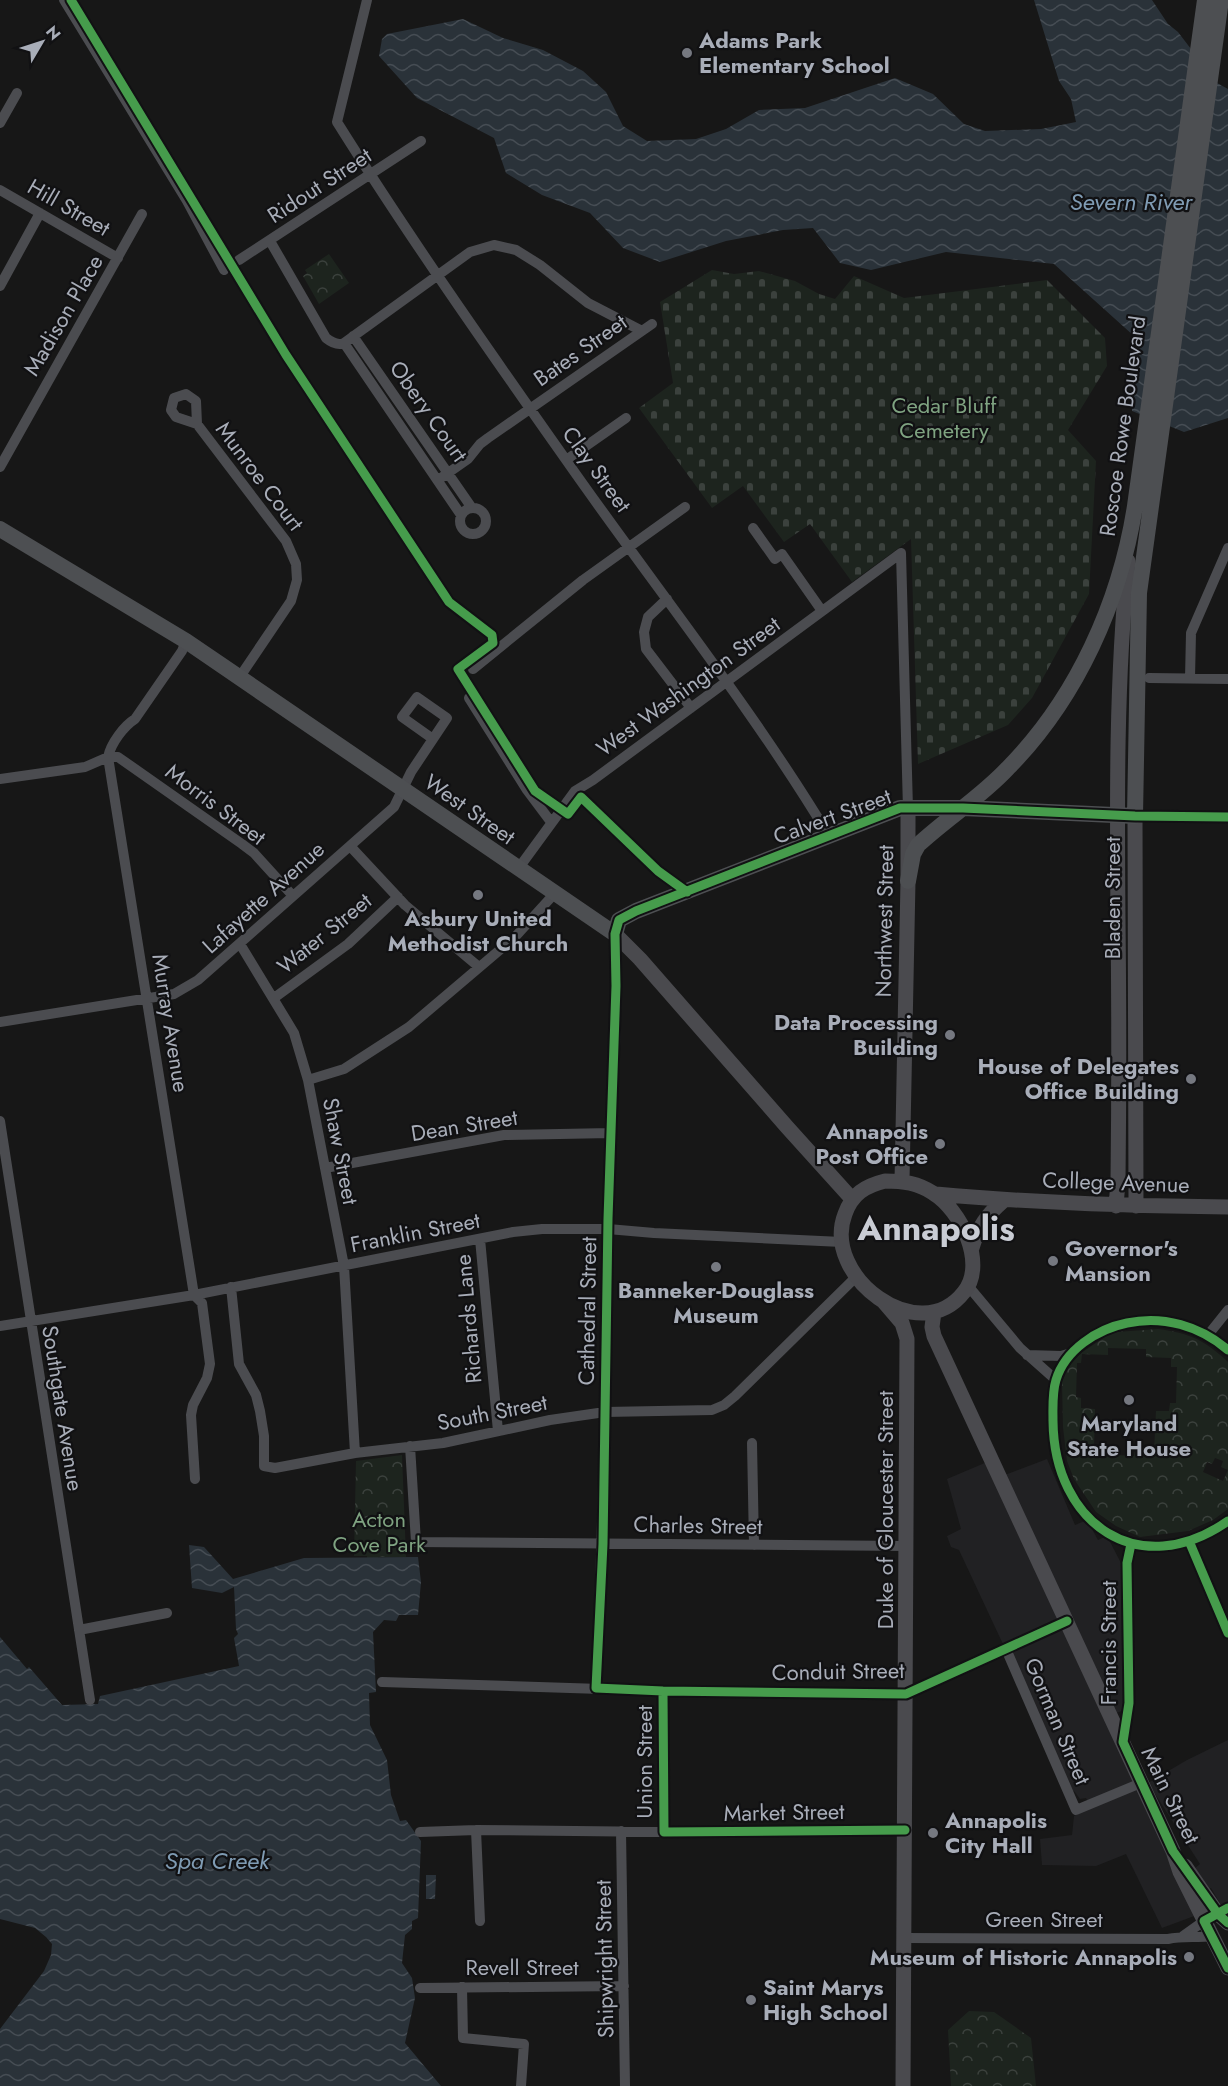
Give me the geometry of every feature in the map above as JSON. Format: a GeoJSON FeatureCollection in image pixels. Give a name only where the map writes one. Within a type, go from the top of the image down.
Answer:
{"type":"FeatureCollection","features":[{"type":"Feature","properties":{"kind":"main road","name":"Roscoe Rowe Boulevard"},"geometry":{"type":"LineString","coordinates":[[908,881],[913,854],[918,845],[1009,768],[1051,717],[1075,679],[1098,632],[1120,575],[1146,481],[1212,7]]}},
{"type":"Feature","properties":{"kind":"main road","name":"Bladen Street"},"geometry":{"type":"LineString","coordinates":[[1136,1206],[1135,816],[1139,593],[1146,481]]}},
{"type":"Feature","properties":{"kind":"main road","name":"Bladen Street"},"geometry":{"type":"LineString","coordinates":[[1116,1206],[1119,1011],[1118,816],[1122,622],[1132,528]]}},
{"type":"Feature","properties":{"kind":"main road","name":"West Street"},"geometry":{"type":"LineString","coordinates":[[0,529],[186,641],[615,934],[852,1198]]}},
{"type":"Feature","properties":{"kind":"main road","name":"Calvert Street"},"geometry":{"type":"LineString","coordinates":[[615,934],[619,920],[636,911],[900,808],[963,808],[1135,816]]}},
{"type":"Feature","properties":{"kind":"main road","name":"Northwest Street"},"geometry":{"type":"LineString","coordinates":[[902,1181],[908,809]]}},
{"type":"Feature","properties":{"kind":"main road"},"geometry":{"type":"LineString","coordinates":[[972,1248],[958,1219],[936,1194],[920,1185],[902,1181],[872,1184],[852,1198],[843,1219],[842,1242],[848,1262],[856,1277],[884,1302],[903,1310],[934,1312],[951,1305],[969,1287],[972,1273],[972,1248],[981,1225],[1003,1201]]}},
{"type":"Feature","properties":{"kind":"main road","name":"College Avenue"},"geometry":{"type":"LineString","coordinates":[[936,1194],[1003,1201],[1228,1208]]}},
{"type":"Feature","properties":{"kind":"main road","name":"Duke of Gloucester Street"},"geometry":{"type":"LineString","coordinates":[[884,1302],[902,1323],[908,1339],[903,2086]]}},
{"type":"Feature","properties":{"kind":"main road","name":"Main Street"},"geometry":{"type":"LineString","coordinates":[[934,1312],[932,1327],[934,1336],[1173,1851],[1220,1917],[1212,1936],[1228,1968]]}},
{"type":"Feature","properties":{"kind":"street"},"geometry":{"type":"LineString","coordinates":[[64,0],[187,201],[224,270]]}},
{"type":"Feature","properties":{"kind":"street","name":"Clay Street"},"geometry":{"type":"LineString","coordinates":[[367,0],[336,122],[369,175],[566,460],[727,681],[829,836]]}},
{"type":"Feature","properties":{"kind":"street"},"geometry":{"type":"LineString","coordinates":[[0,123],[17,93]]}},
{"type":"Feature","properties":{"kind":"street","name":"Ridout Street"},"geometry":{"type":"LineString","coordinates":[[239,260],[421,141]]}},
{"type":"Feature","properties":{"kind":"street","name":"Hill Street"},"geometry":{"type":"LineString","coordinates":[[0,190],[118,258]]}},
{"type":"Feature","properties":{"kind":"street"},"geometry":{"type":"LineString","coordinates":[[0,286],[40,213]]}},
{"type":"Feature","properties":{"kind":"street","name":"Madison Place"},"geometry":{"type":"LineString","coordinates":[[0,467],[142,214]]}},
{"type":"Feature","properties":{"kind":"street"},"geometry":{"type":"LineString","coordinates":[[270,241],[326,338],[332,343],[340,344],[348,339],[438,275]]}},
{"type":"Feature","properties":{"kind":"street","name":"Bates Street"},"geometry":{"type":"LineString","coordinates":[[438,275],[470,252],[494,245],[516,250],[540,265],[588,303],[647,327],[480,444],[468,459],[438,480]]}},
{"type":"Feature","properties":{"kind":"street","name":"Obery Court"},"geometry":{"type":"LineString","coordinates":[[348,339],[448,472],[472,508],[481,510],[486,517],[486,526],[480,533],[472,535],[464,531],[460,524],[461,515],[348,339]]}},
{"type":"Feature","properties":{"kind":"street"},"geometry":{"type":"LineString","coordinates":[[566,460],[626,418]]}},
{"type":"Feature","properties":{"kind":"street","name":"Munroe Court"},"geometry":{"type":"LineString","coordinates":[[197,424],[286,541],[296,564],[297,580],[291,601],[239,678]]}},
{"type":"Feature","properties":{"kind":"street"},"geometry":{"type":"LineString","coordinates":[[473,669],[583,580],[685,507]]}},
{"type":"Feature","properties":{"kind":"street"},"geometry":{"type":"LineString","coordinates":[[461,515],[472,508]]}},
{"type":"Feature","properties":{"kind":"street"},"geometry":{"type":"LineString","coordinates":[[753,528],[775,559],[782,554],[822,611]]}},
{"type":"Feature","properties":{"kind":"street"},"geometry":{"type":"LineString","coordinates":[[1190,678],[1191,633],[1228,548]]}},
{"type":"Feature","properties":{"kind":"street","name":"West Washington Street"},"geometry":{"type":"LineString","coordinates":[[518,869],[575,791],[901,553]]}},
{"type":"Feature","properties":{"kind":"street","name":"Northwest Street"},"geometry":{"type":"LineString","coordinates":[[901,553],[908,809]]}},
{"type":"Feature","properties":{"kind":"street"},"geometry":{"type":"LineString","coordinates":[[667,599],[648,617],[644,632],[646,649],[691,708]]}},
{"type":"Feature","properties":{"kind":"street"},"geometry":{"type":"LineString","coordinates":[[0,779],[86,767],[108,757],[112,745],[129,723],[135,719],[179,655],[186,641]]}},
{"type":"Feature","properties":{"kind":"street"},"geometry":{"type":"LineString","coordinates":[[1149,678],[1228,679]]}},
{"type":"Feature","properties":{"kind":"street"},"geometry":{"type":"LineString","coordinates":[[469,698],[521,781],[552,822]]}},
{"type":"Feature","properties":{"kind":"street","name":"Lafayette Avenue"},"geometry":{"type":"LineString","coordinates":[[0,1022],[174,994],[187,987],[205,975],[394,807],[411,772],[433,739]]}},
{"type":"Feature","properties":{"kind":"street","name":"Morris Street"},"geometry":{"type":"LineString","coordinates":[[108,757],[121,758],[254,853],[293,896]]}},
{"type":"Feature","properties":{"kind":"street","name":"Murray Avenue"},"geometry":{"type":"LineString","coordinates":[[108,757],[194,1295],[202,1303],[210,1364],[207,1378],[193,1405],[191,1414],[195,1479]]}},
{"type":"Feature","properties":{"kind":"street","name":"Calvert Street"},"geometry":{"type":"LineString","coordinates":[[1135,816],[1228,817]]}},
{"type":"Feature","properties":{"kind":"street"},"geometry":{"type":"LineString","coordinates":[[350,846],[398,897],[479,967]]}},
{"type":"Feature","properties":{"kind":"street"},"geometry":{"type":"LineString","coordinates":[[308,1080],[344,1069],[409,1028],[515,937],[555,893]]}},
{"type":"Feature","properties":{"kind":"street","name":"Water Street"},"geometry":{"type":"LineString","coordinates":[[274,998],[348,944],[398,897]]}},
{"type":"Feature","properties":{"kind":"street","name":"Cathedral Street"},"geometry":{"type":"LineString","coordinates":[[596,1688],[603,1544],[608,1229],[616,986],[615,934]]}},
{"type":"Feature","properties":{"kind":"street","name":"Shaw Street"},"geometry":{"type":"LineString","coordinates":[[240,944],[294,1034],[308,1080],[344,1266],[355,1453]]}},
{"type":"Feature","properties":{"kind":"street","name":"Southgate Avenue"},"geometry":{"type":"LineString","coordinates":[[0,1121],[5,1184],[30,1321],[90,1700]]}},
{"type":"Feature","properties":{"kind":"street","name":"Dean Street"},"geometry":{"type":"LineString","coordinates":[[325,1168],[504,1135],[611,1133]]}},
{"type":"Feature","properties":{"kind":"street","name":"Franklin Street"},"geometry":{"type":"LineString","coordinates":[[0,1326],[194,1295],[513,1232],[542,1229],[608,1229],[842,1242]]}},
{"type":"Feature","properties":{"kind":"street","name":"Richards Lane"},"geometry":{"type":"LineString","coordinates":[[480,1239],[498,1431]]}},
{"type":"Feature","properties":{"kind":"street","name":"South Street"},"geometry":{"type":"LineString","coordinates":[[231,1287],[239,1364],[256,1395],[260,1411],[264,1436],[264,1466],[275,1468],[355,1453],[442,1443],[605,1412],[712,1410],[724,1405],[735,1396],[856,1277]]}},
{"type":"Feature","properties":{"kind":"street"},"geometry":{"type":"LineString","coordinates":[[969,1287],[1028,1355],[1056,1380]]}},
{"type":"Feature","properties":{"kind":"street"},"geometry":{"type":"LineString","coordinates":[[1208,1335],[1228,1310]]}},
{"type":"Feature","properties":{"kind":"street"},"geometry":{"type":"LineString","coordinates":[[1028,1355],[1061,1356],[1071,1353],[1094,1335],[1110,1327],[1140,1320],[1165,1321],[1184,1325],[1208,1335],[1228,1350]]}},
{"type":"Feature","properties":{"kind":"street"},"geometry":{"type":"LineString","coordinates":[[1071,1353],[1056,1380],[1053,1430],[1055,1454],[1064,1481],[1074,1500],[1091,1521],[1104,1531],[1131,1544],[1148,1547],[1190,1541],[1226,1526]]}},
{"type":"Feature","properties":{"kind":"street"},"geometry":{"type":"LineString","coordinates":[[752,1443],[754,1545]]}},
{"type":"Feature","properties":{"kind":"street","name":"Charles Street"},"geometry":{"type":"LineString","coordinates":[[410,1446],[416,1542],[908,1546]]}},
{"type":"Feature","properties":{"kind":"street"},"geometry":{"type":"LineString","coordinates":[[1190,1541],[1228,1633]]}},
{"type":"Feature","properties":{"kind":"street","name":"Francis Street"},"geometry":{"type":"LineString","coordinates":[[1123,1742],[1129,1703],[1127,1563],[1131,1544]]}},
{"type":"Feature","properties":{"kind":"street"},"geometry":{"type":"LineString","coordinates":[[79,1630],[166,1613]]}},
{"type":"Feature","properties":{"kind":"street","name":"Conduit Street"},"geometry":{"type":"LineString","coordinates":[[382,1683],[663,1691],[906,1694],[1067,1622]]}},
{"type":"Feature","properties":{"kind":"street","name":"Gorman Street"},"geometry":{"type":"LineString","coordinates":[[1006,1649],[1076,1810],[1141,1783]]}},
{"type":"Feature","properties":{"kind":"street","name":"Union Street"},"geometry":{"type":"LineString","coordinates":[[663,1691],[664,1832]]}},
{"type":"Feature","properties":{"kind":"street"},"geometry":{"type":"LineString","coordinates":[[476,1830],[480,1921]]}},
{"type":"Feature","properties":{"kind":"street","name":"Market Street"},"geometry":{"type":"LineString","coordinates":[[420,1832],[905,1830]]}},
{"type":"Feature","properties":{"kind":"street","name":"Shipwright Street"},"geometry":{"type":"LineString","coordinates":[[621,1832],[625,2086]]}},
{"type":"Feature","properties":{"kind":"street","name":"Green Street"},"geometry":{"type":"LineString","coordinates":[[905,1938],[1168,1939],[1183,1936],[1220,1917]]}},
{"type":"Feature","properties":{"kind":"street","name":"Green Street"},"geometry":{"type":"LineString","coordinates":[[1183,1936],[1195,1938],[1212,1936]]}},
{"type":"Feature","properties":{"kind":"street","name":"Revell Street"},"geometry":{"type":"LineString","coordinates":[[420,1988],[624,1986]]}},
{"type":"Feature","properties":{"kind":"street"},"geometry":{"type":"LineString","coordinates":[[462,1987],[463,2038],[524,2044],[521,2086]]}},
{"type":"Feature","properties":{"kind":"shaded area"},"geometry":{"type":"Polygon","coordinates":[[[1047,1459],[1075,1525],[1087,1520],[1098,1540],[1107,1536],[1121,1563],[1124,1710],[1107,1717],[1197,1915],[1162,1928],[1126,1854],[1096,1866],[1042,1865],[1040,1839],[1072,1835],[1074,1816],[1091,1807],[1086,1798],[1080,1799],[1074,1791],[1072,1792],[959,1550],[951,1547],[947,1536],[961,1529],[947,1479],[987,1462],[994,1479],[1047,1459]]]}},
{"type":"Feature","properties":{"kind":"shaded area"},"geometry":{"type":"Polygon","coordinates":[[[1228,1740],[1228,1903],[1221,1905],[1211,1888],[1206,1890],[1194,1869],[1200,1864],[1148,1783],[1228,1740]]]}},
{"type":"Feature","properties":{"kind":"green space"},"geometry":{"type":"Polygon","coordinates":[[[329,254],[349,283],[319,304],[303,276],[307,273],[305,270],[329,254]]]}},
{"type":"Feature","properties":{"kind":"green space","name":"Cedar Bluff Cemetery"},"geometry":{"type":"Polygon","coordinates":[[[712,270],[734,274],[759,271],[795,281],[819,294],[835,299],[854,276],[904,298],[1047,280],[1105,338],[1107,366],[1068,430],[1096,461],[1089,594],[1032,698],[1008,725],[918,764],[911,539],[852,582],[810,524],[784,542],[743,486],[712,508],[639,408],[673,383],[660,302],[712,270]]]}},
{"type":"Feature","properties":{"kind":"green space"},"geometry":{"type":"Polygon","coordinates":[[[1158,1329],[1179,1333],[1204,1343],[1228,1362],[1228,1470],[1228,1509],[1213,1520],[1188,1531],[1140,1537],[1116,1526],[1096,1512],[1074,1479],[1067,1461],[1063,1427],[1062,1382],[1070,1364],[1081,1353],[1117,1332],[1158,1329]],[[1108,1348],[1108,1355],[1082,1354],[1081,1363],[1077,1363],[1076,1397],[1081,1398],[1081,1408],[1095,1409],[1094,1449],[1115,1450],[1116,1455],[1134,1456],[1135,1451],[1154,1452],[1156,1411],[1169,1411],[1170,1403],[1176,1403],[1177,1367],[1171,1367],[1171,1358],[1146,1357],[1146,1349],[1108,1348]],[[1215,1458],[1212,1464],[1207,1462],[1203,1472],[1223,1481],[1228,1470],[1221,1467],[1223,1461],[1215,1458]]]}},
{"type":"Feature","properties":{"kind":"green space","name":"Acton Cove Park"},"geometry":{"type":"Polygon","coordinates":[[[402,1455],[406,1557],[378,1557],[377,1562],[367,1563],[367,1556],[354,1556],[356,1461],[402,1455]]]}},
{"type":"Feature","properties":{"kind":"green space"},"geometry":{"type":"Polygon","coordinates":[[[969,2011],[994,2012],[1031,2038],[1036,2086],[951,2086],[948,2030],[969,2011]]]}},
{"type":"Feature","properties":{"kind":"water","name":"Severn River"},"geometry":{"type":"Polygon","coordinates":[[[1034,0],[1152,0],[1168,24],[1178,32],[1217,83],[1228,89],[1228,418],[1184,432],[1132,411],[1134,336],[1054,264],[946,252],[871,270],[840,263],[813,228],[783,230],[726,241],[660,262],[623,248],[590,213],[542,195],[506,173],[494,138],[417,98],[379,56],[382,39],[387,34],[463,19],[503,38],[543,50],[583,71],[606,92],[623,126],[647,141],[696,139],[726,129],[759,110],[805,108],[895,78],[933,94],[964,124],[985,131],[1041,129],[1076,122],[1071,99],[1059,81],[1034,0]]]}},
{"type":"Feature","properties":{"kind":"water","name":"Spa Creek"},"geometry":{"type":"Polygon","coordinates":[[[189,1545],[204,1547],[233,1579],[304,1558],[418,1557],[421,1582],[418,1615],[399,1615],[396,1621],[384,1620],[373,1632],[376,1692],[369,1693],[370,1725],[387,1760],[391,1795],[400,1821],[406,1820],[421,1841],[418,1918],[412,1921],[412,1929],[405,1935],[402,1963],[412,1978],[415,1998],[405,2043],[441,2086],[0,2086],[0,2029],[44,1971],[51,1955],[52,1944],[35,1928],[0,1919],[0,1637],[62,1705],[98,1704],[100,1696],[239,1666],[234,1638],[238,1634],[234,1587],[222,1593],[192,1588],[189,1545]]]}},
{"type":"Feature","properties":{"kind":"water"},"geometry":{"type":"Polygon","coordinates":[[[426,1875],[436,1875],[435,1899],[426,1899],[426,1875]]]}},
{"type":"Feature","properties":{"kind":"cycle path"},"geometry":{"type":"LineString","coordinates":[[71,0],[286,355],[449,602],[492,635],[493,643],[458,669],[535,791],[568,814],[581,797],[658,871],[687,892]]}},
{"type":"Feature","properties":{"kind":"cycle path"},"geometry":{"type":"LineString","coordinates":[[1067,1621],[906,1694],[596,1688],[603,1544],[608,1219],[616,986],[615,934],[619,920],[636,911],[900,808],[1228,817]]}},
{"type":"Feature","properties":{"kind":"cycle path"},"geometry":{"type":"LineString","coordinates":[[1228,1350],[1205,1335],[1180,1324],[1154,1320],[1116,1326],[1084,1342],[1067,1359],[1056,1380],[1053,1406],[1057,1457],[1068,1489],[1085,1514],[1108,1533],[1134,1544],[1163,1546],[1195,1539],[1228,1521]]}},
{"type":"Feature","properties":{"kind":"cycle path"},"geometry":{"type":"LineString","coordinates":[[1189,1541],[1228,1633]]}},
{"type":"Feature","properties":{"kind":"cycle path"},"geometry":{"type":"LineString","coordinates":[[1131,1544],[1127,1563],[1129,1703],[1123,1742],[1173,1851],[1218,1914],[1228,1923]]}},
{"type":"Feature","properties":{"kind":"cycle path"},"geometry":{"type":"LineString","coordinates":[[663,1691],[664,1832],[905,1830]]}},
{"type":"Feature","properties":{"kind":"cycle path"},"geometry":{"type":"LineString","coordinates":[[1228,1908],[1204,1921],[1228,1968]]}},
{"type":"Feature","properties":{"kind":"place","name":"Adams Park Elementary School"},"geometry":{"type":"Point","coordinates":[687,53]}},
{"type":"Feature","properties":{"kind":"place","name":"Asbury United Methodist Church"},"geometry":{"type":"Point","coordinates":[478,895]}},
{"type":"Feature","properties":{"kind":"place","name":"Data Processing Building"},"geometry":{"type":"Point","coordinates":[950,1035]}},
{"type":"Feature","properties":{"kind":"place","name":"House of Delegates Office Building"},"geometry":{"type":"Point","coordinates":[1191,1079]}},
{"type":"Feature","properties":{"kind":"place","name":"Annapolis Post Office"},"geometry":{"type":"Point","coordinates":[940,1144]}},
{"type":"Feature","properties":{"kind":"place","name":"Governor's Mansion"},"geometry":{"type":"Point","coordinates":[1053,1261]}},
{"type":"Feature","properties":{"kind":"place","name":"Banneker-Douglass Museum"},"geometry":{"type":"Point","coordinates":[716,1267]}},
{"type":"Feature","properties":{"kind":"place","name":"Maryland State House"},"geometry":{"type":"Point","coordinates":[1129,1400]}},
{"type":"Feature","properties":{"kind":"place","name":"Annapolis City Hall"},"geometry":{"type":"Point","coordinates":[933,1833]}},
{"type":"Feature","properties":{"kind":"place","name":"Museum of Historic Annapolis"},"geometry":{"type":"Point","coordinates":[1189,1957]}},
{"type":"Feature","properties":{"kind":"place","name":"Saint Marys High School"},"geometry":{"type":"Point","coordinates":[751,2000]}},
{"type":"Feature","properties":{"kind":"district","name":"Annapolis"},"geometry":{"type":"Point","coordinates":[936,1228]}}]}
